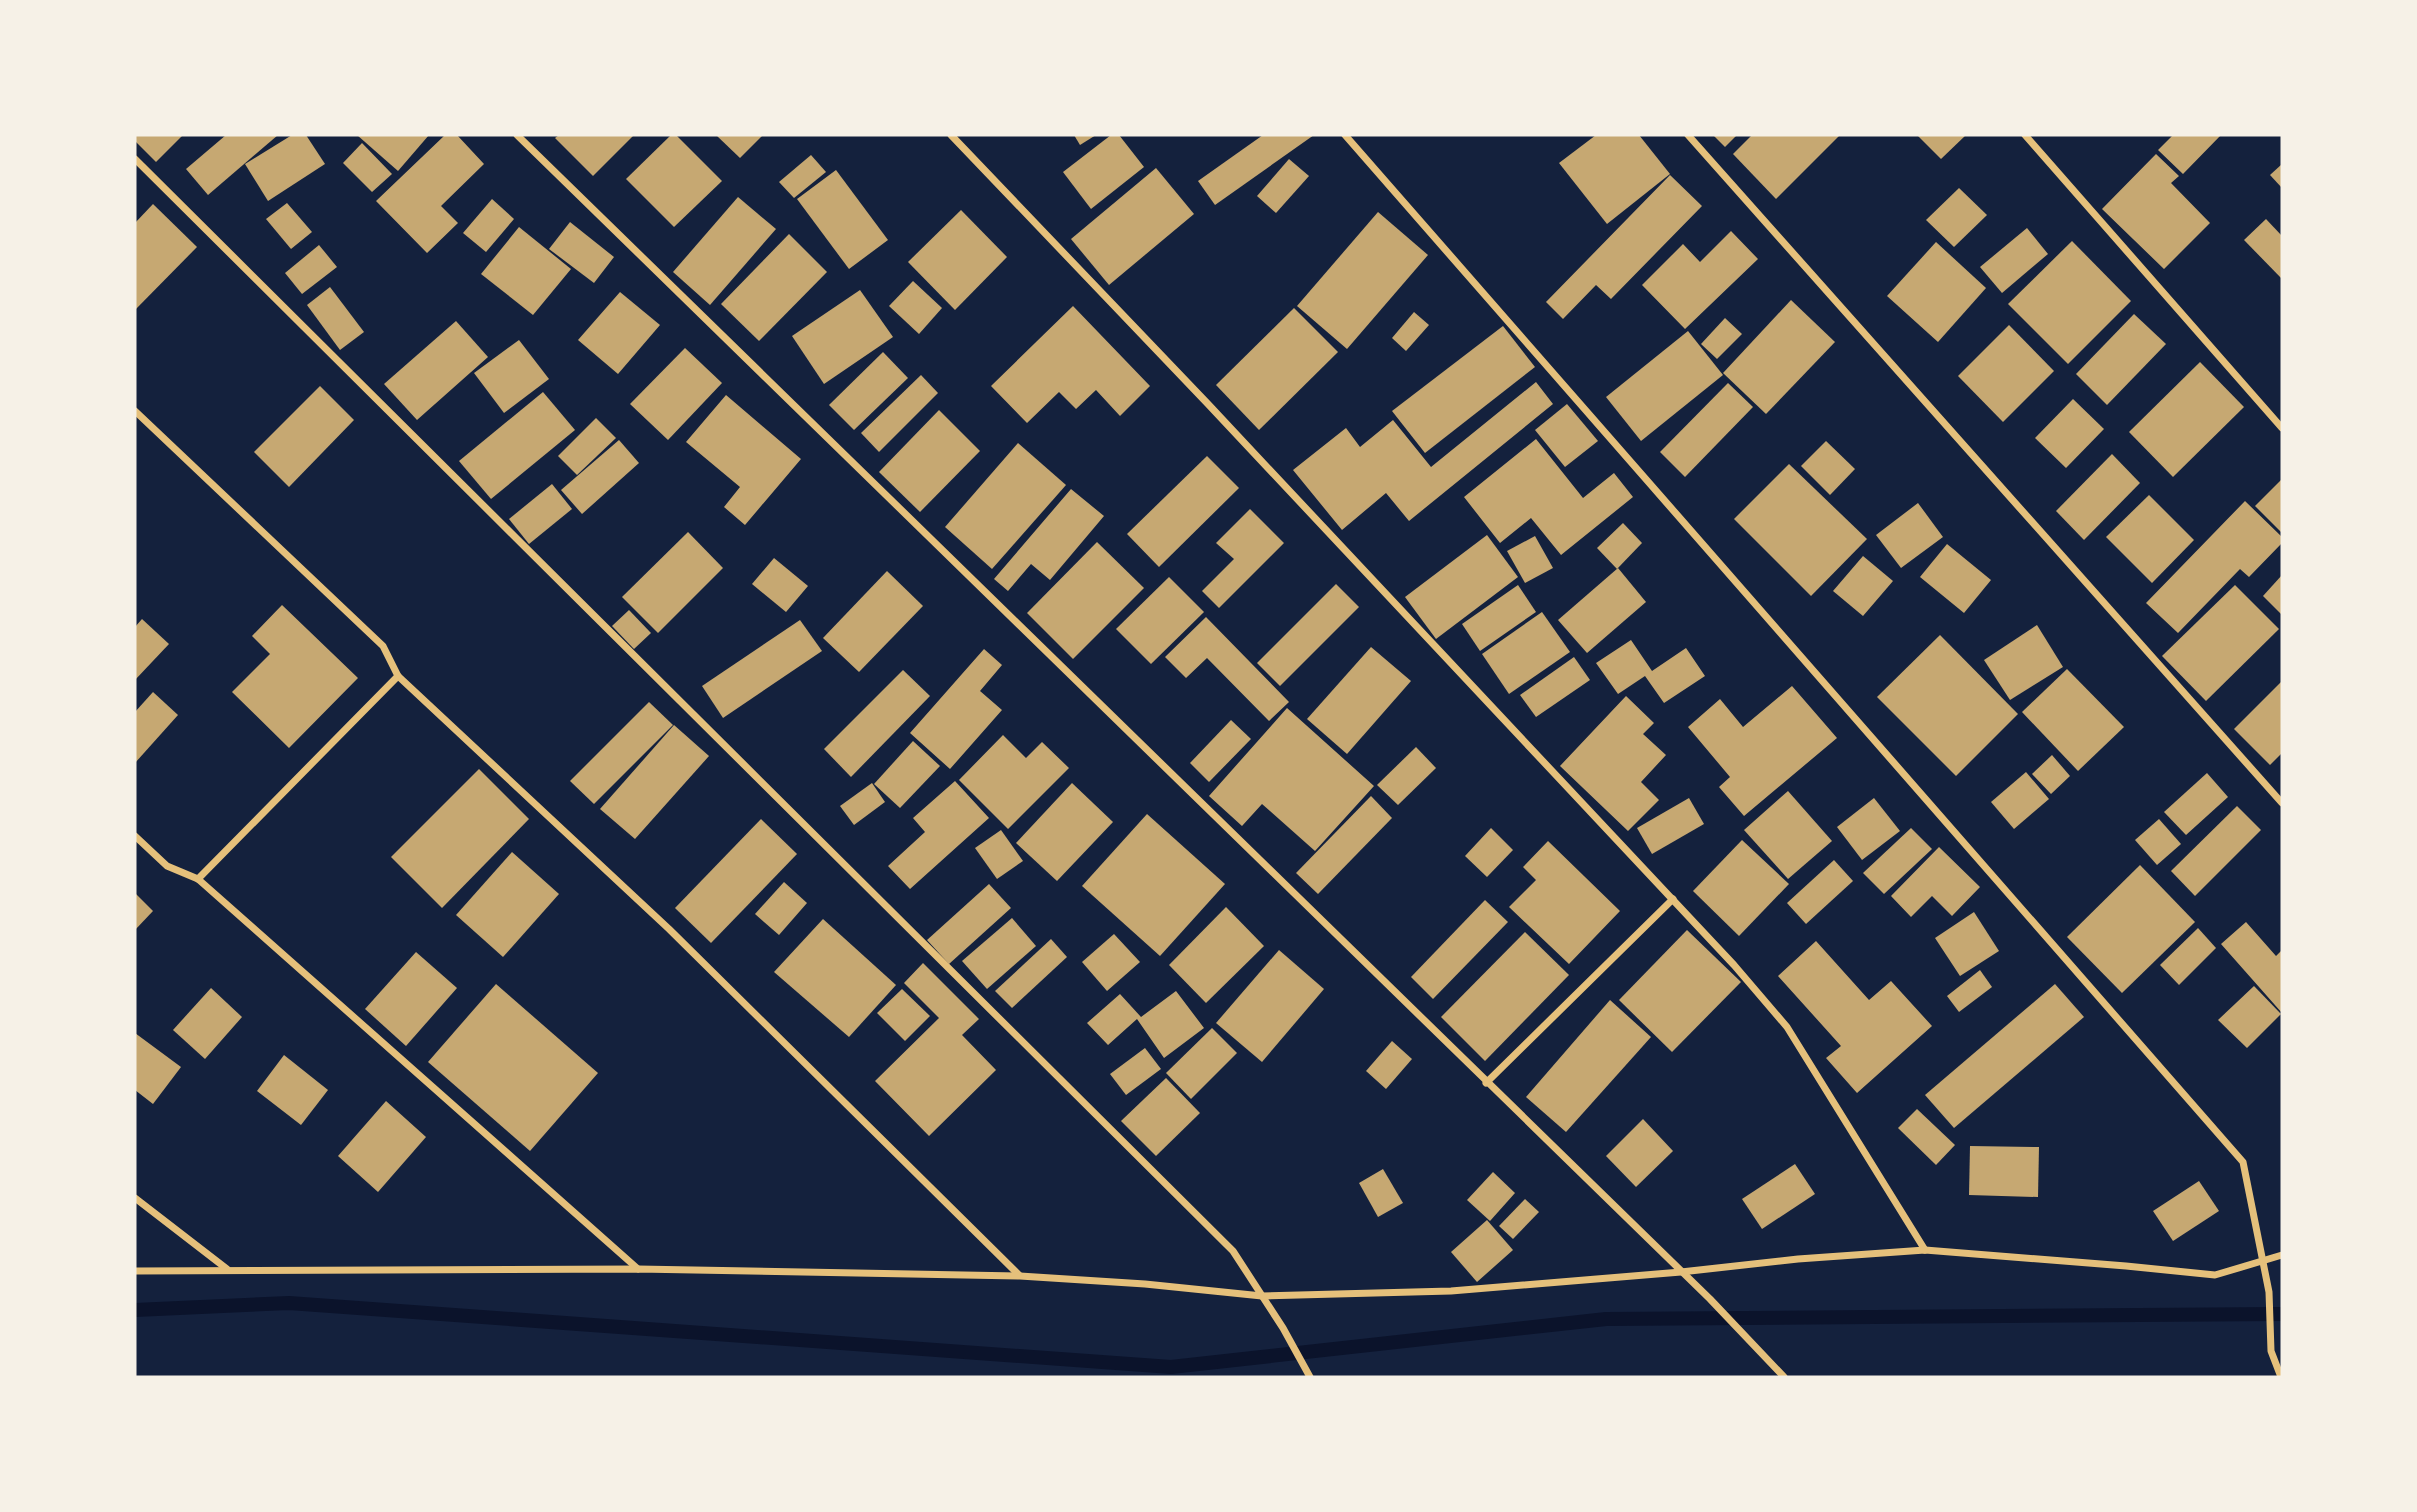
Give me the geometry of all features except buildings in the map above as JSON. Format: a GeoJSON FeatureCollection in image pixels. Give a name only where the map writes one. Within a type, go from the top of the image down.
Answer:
{"type":"FeatureCollection","features":[{"type":"Feature","properties":{"kind":"street"},"geometry":{"type":"LineString","coordinates":[[517,135],[1710,1299],[1784,1377]]}},
{"type":"Feature","properties":{"kind":"street"},"geometry":{"type":"LineString","coordinates":[[951,135],[1218,414],[1673,899],[1787,1027],[1925,1250]]}},
{"type":"Feature","properties":{"kind":"street"},"geometry":{"type":"LineString","coordinates":[[1345,135],[2242,1162],[2269,1292],[2271,1351],[2281,1377]]}},
{"type":"Feature","properties":{"kind":"street"},"geometry":{"type":"LineString","coordinates":[[1688,135],[2282,803]]}},
{"type":"Feature","properties":{"kind":"street"},"geometry":{"type":"LineString","coordinates":[[2025,135],[2282,428]]}},
{"type":"Feature","properties":{"kind":"street"},"geometry":{"type":"LineString","coordinates":[[135,159],[1233,1251],[1283,1328],[1310,1377]]}},
{"type":"Feature","properties":{"kind":"street"},"geometry":{"type":"LineString","coordinates":[[135,411],[383,646],[398,676],[669,929],[1020,1276]]}},
{"type":"Feature","properties":{"kind":"street"},"geometry":{"type":"LineString","coordinates":[[198,879],[398,676]]}},
{"type":"Feature","properties":{"kind":"street"},"geometry":{"type":"LineString","coordinates":[[135,836],[167,866],[198,879],[638,1269]]}},
{"type":"Feature","properties":{"kind":"street"},"geometry":{"type":"LineString","coordinates":[[1486,1083],[1673,899]]}},
{"type":"Feature","properties":{"kind":"street"},"geometry":{"type":"LineString","coordinates":[[135,1198],[227,1269]]}},
{"type":"Feature","properties":{"kind":"street"},"geometry":{"type":"LineString","coordinates":[[135,1271],[638,1269],[1020,1276],[1145,1284],[1262,1296],[1451,1291],[1925,1250],[2215,1275],[2282,1255]]}},
{"type":"Feature","properties":{"kind":"waterway"},"geometry":{"type":"LineString","coordinates":[[135,1310],[289,1303],[1171,1367],[1606,1319],[2282,1314]]}}]}
